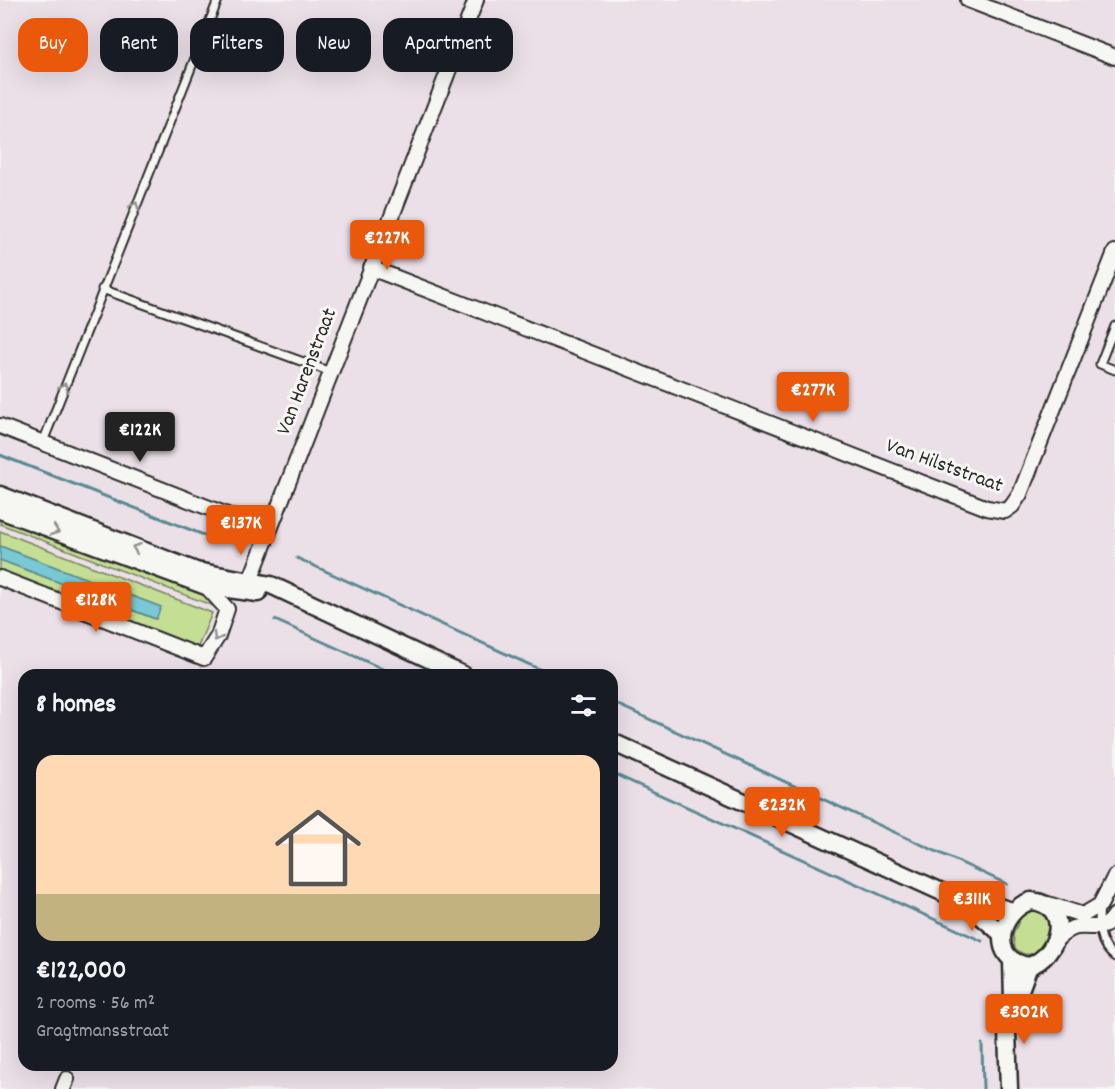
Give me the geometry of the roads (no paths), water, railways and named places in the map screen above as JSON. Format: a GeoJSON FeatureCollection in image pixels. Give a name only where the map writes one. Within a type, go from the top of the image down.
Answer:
{"type":"FeatureCollection","features":[{"type":"Feature","properties":{"kind":"street","name":"Van Harenstraat"},"geometry":{"type":"LineString","coordinates":[[248,586],[476,0]]}},
{"type":"Feature","properties":{"kind":"street"},"geometry":{"type":"LineString","coordinates":[[968,0],[1115,57]]}},
{"type":"Feature","properties":{"kind":"street","name":"Van Hilststraat"},"geometry":{"type":"LineString","coordinates":[[371,268],[987,508],[1005,510],[1012,506],[1020,494],[1115,252]]}},
{"type":"Feature","properties":{"kind":"street"},"geometry":{"type":"LineString","coordinates":[[0,426],[268,531]]}},
{"type":"Feature","properties":{"kind":"street"},"geometry":{"type":"LineString","coordinates":[[0,495],[196,571],[291,597],[450,669]]}},
{"type":"Feature","properties":{"kind":"street"},"geometry":{"type":"LineString","coordinates":[[0,510],[206,586],[248,586]]}},
{"type":"Feature","properties":{"kind":"street"},"geometry":{"type":"LineString","coordinates":[[0,578],[204,658],[218,636],[227,609],[206,586]]}},
{"type":"Feature","properties":{"kind":"street"},"geometry":{"type":"LineString","coordinates":[[618,745],[966,903],[1002,934]]}},
{"type":"Feature","properties":{"kind":"street"},"geometry":{"type":"LineString","coordinates":[[1009,1089],[1007,1031],[1013,999],[1012,961],[1001,944],[1002,934],[1012,911],[1020,904],[1031,901],[1083,915],[1100,905],[1115,876]]}},
{"type":"Feature","properties":{"kind":"street"},"geometry":{"type":"LineString","coordinates":[[966,903],[985,903],[1012,911]]}},
{"type":"Feature","properties":{"kind":"street"},"geometry":{"type":"LineString","coordinates":[[1013,999],[1020,990],[1029,966],[1045,957],[1059,927],[1056,913],[1047,904]]}},
{"type":"Feature","properties":{"kind":"street"},"geometry":{"type":"LineString","coordinates":[[1053,942],[1077,927],[1098,929],[1106,926],[1115,915]]}},
{"type":"Feature","properties":{"kind":"street"},"geometry":{"type":"LineString","coordinates":[[1012,961],[1029,966]]}},
{"type":"Feature","properties":{"kind":"lane"},"geometry":{"type":"LineString","coordinates":[[43,442],[218,0]]}},
{"type":"Feature","properties":{"kind":"lane"},"geometry":{"type":"LineString","coordinates":[[102,289],[331,372]]}},
{"type":"Feature","properties":{"kind":"lane"},"geometry":{"type":"LineString","coordinates":[[1115,326],[1100,364],[1115,370]]}},
{"type":"Feature","properties":{"kind":"lane"},"geometry":{"type":"LineString","coordinates":[[1100,905],[1098,929],[1107,950],[1115,957]]}},
{"type":"Feature","properties":{"kind":"water"},"geometry":{"type":"Polygon","coordinates":[[[0,546],[161,607],[156,619],[0,560],[0,546]]]}},
{"type":"Feature","properties":{"kind":"waterway"},"geometry":{"type":"LineString","coordinates":[[0,455],[214,539]]}},
{"type":"Feature","properties":{"kind":"waterway"},"geometry":{"type":"LineString","coordinates":[[297,558],[539,669]]}},
{"type":"Feature","properties":{"kind":"waterway"},"geometry":{"type":"LineString","coordinates":[[275,620],[383,669]]}},
{"type":"Feature","properties":{"kind":"waterway"},"geometry":{"type":"LineString","coordinates":[[618,705],[1007,884]]}},
{"type":"Feature","properties":{"kind":"waterway"},"geometry":{"type":"LineString","coordinates":[[618,776],[982,941]]}},
{"type":"Feature","properties":{"kind":"waterway"},"geometry":{"type":"LineString","coordinates":[[982,1044],[983,1089]]}}]}
